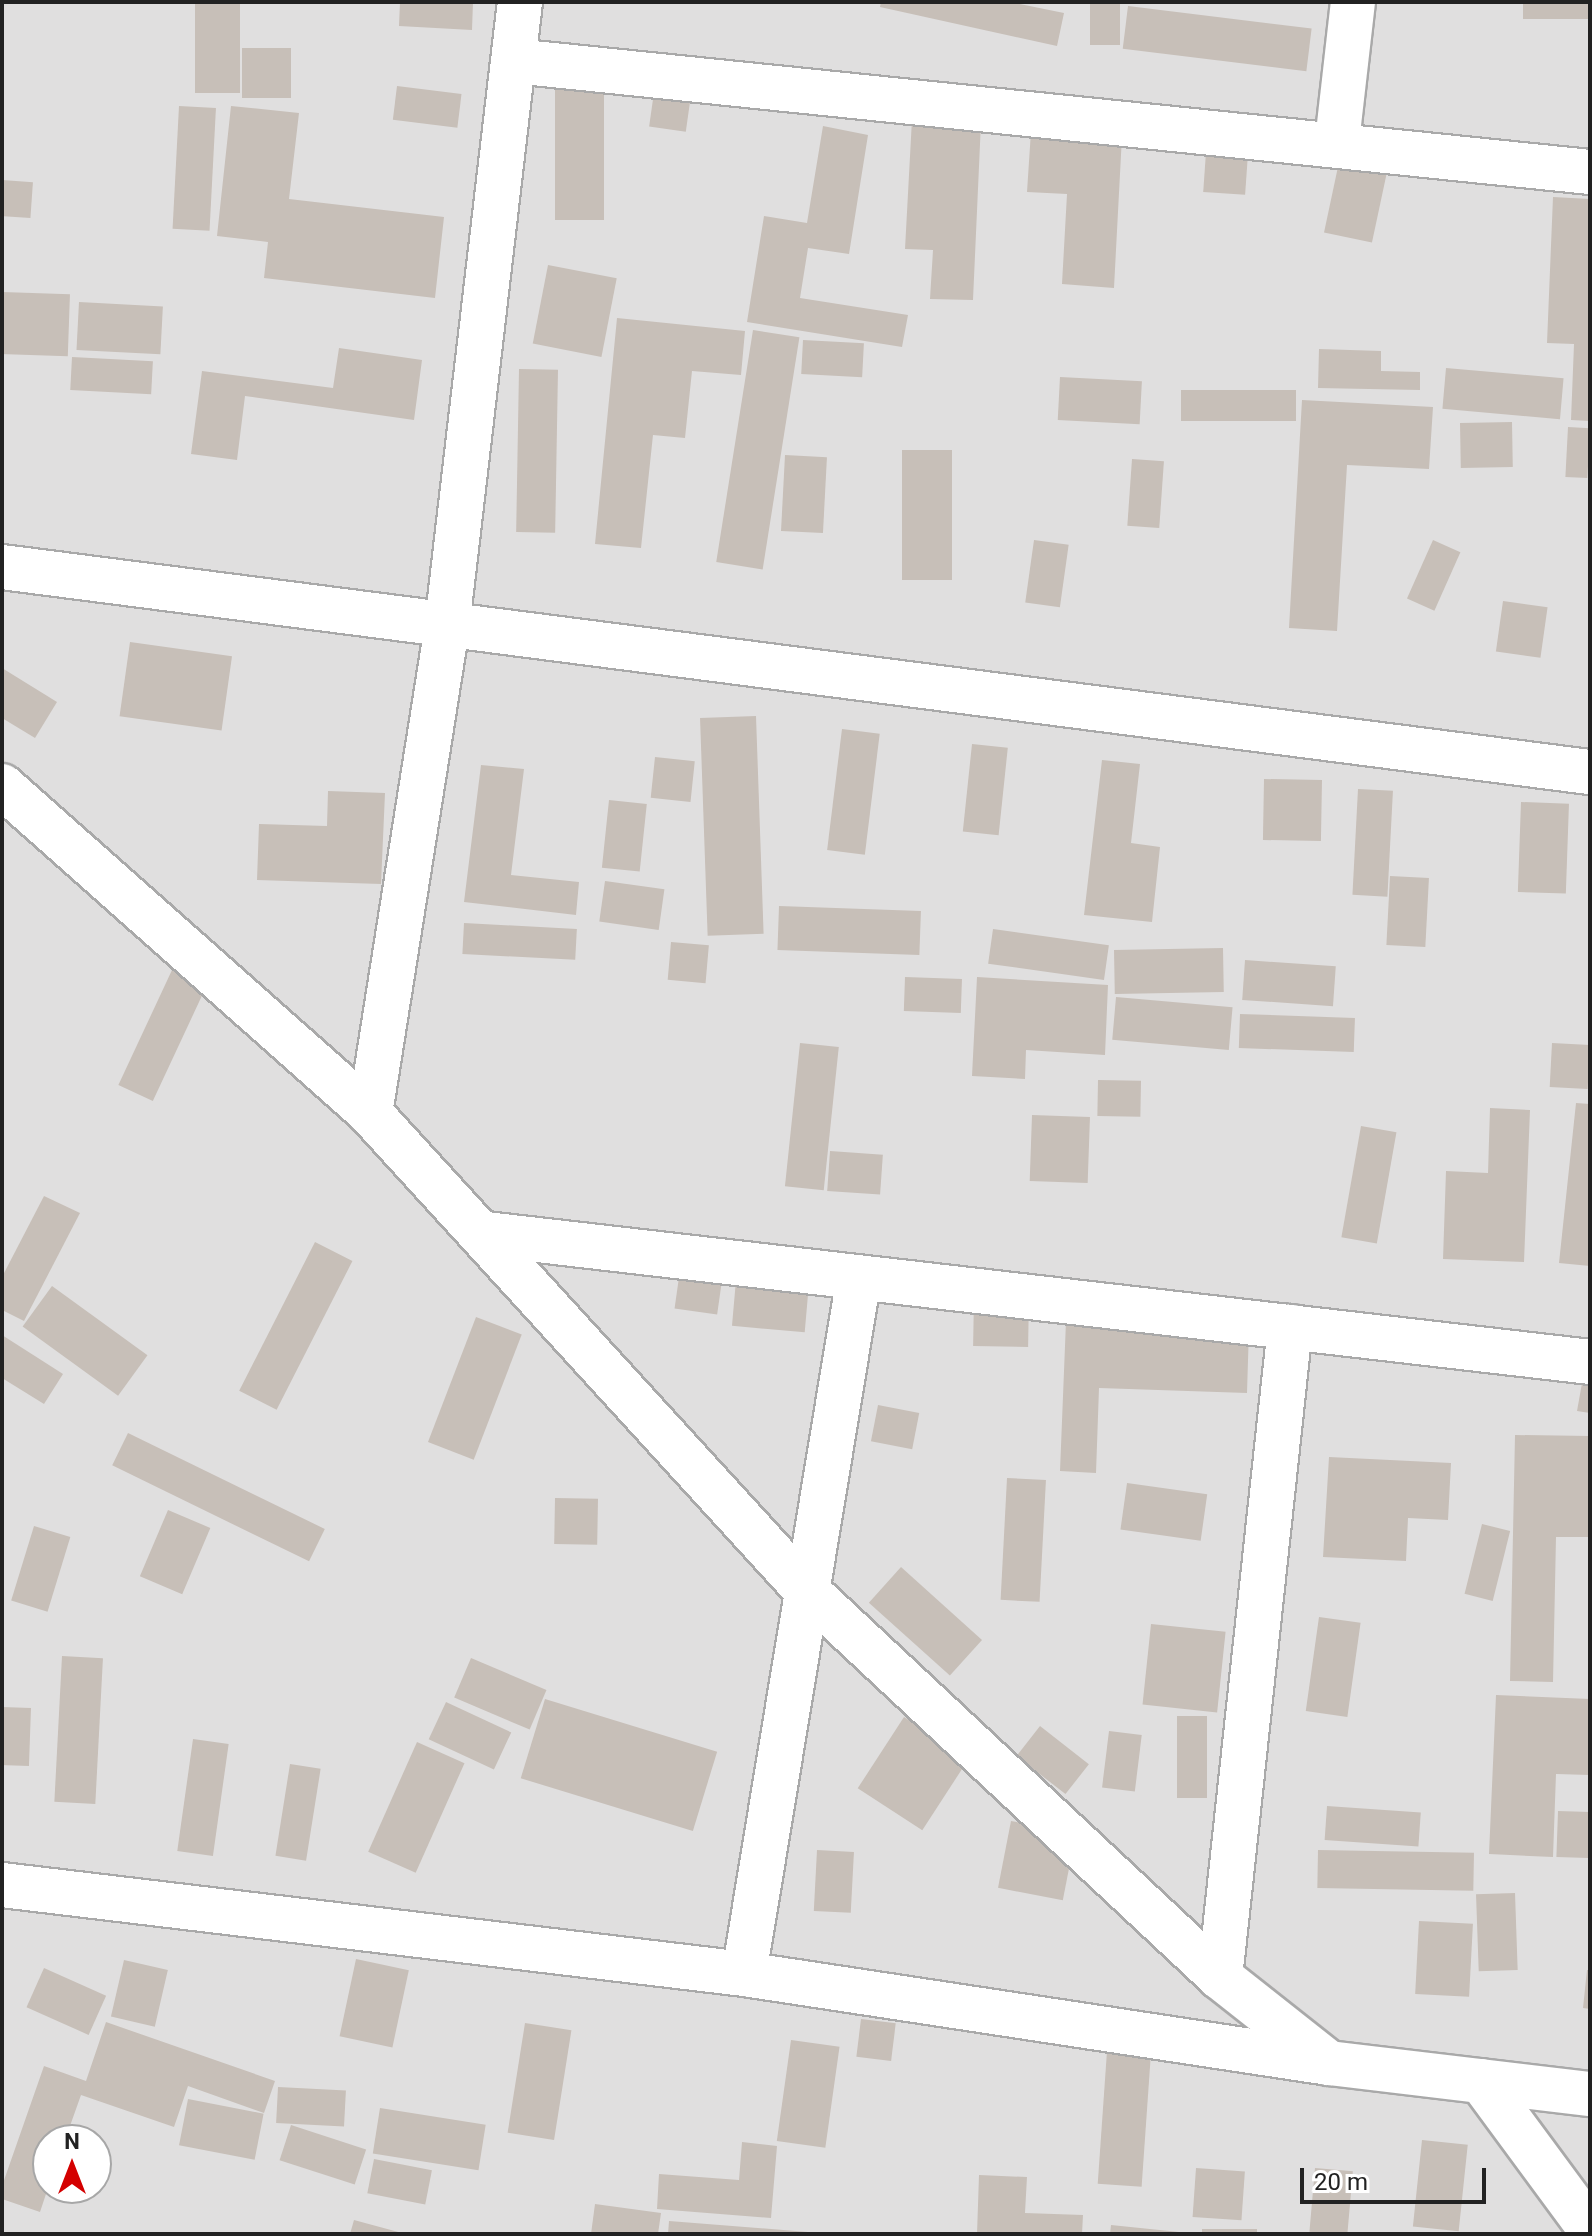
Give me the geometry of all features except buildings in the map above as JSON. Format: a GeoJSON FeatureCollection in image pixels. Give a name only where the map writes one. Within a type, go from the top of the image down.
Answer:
{"type":"FeatureCollection","features":[{"type":"Feature","properties":{"kind":"street"},"geometry":{"type":"LineString","coordinates":[[370,1113],[447,625],[520,2]]}},
{"type":"Feature","properties":{"kind":"street"},"geometry":{"type":"LineString","coordinates":[[1337,142],[1353,2]]}},
{"type":"Feature","properties":{"kind":"street"},"geometry":{"type":"LineString","coordinates":[[514,61],[1337,142],[1590,172]]}},
{"type":"Feature","properties":{"kind":"street"},"geometry":{"type":"LineString","coordinates":[[2,567],[1590,772]]}},
{"type":"Feature","properties":{"kind":"street"},"geometry":{"type":"LineString","coordinates":[[2,786],[370,1113],[486,1234],[804,1588],[1220,1977],[1329,2063]]}},
{"type":"Feature","properties":{"kind":"street"},"geometry":{"type":"LineString","coordinates":[[486,1234],[1590,1362]]}},
{"type":"Feature","properties":{"kind":"street"},"geometry":{"type":"LineString","coordinates":[[744,1974],[804,1588],[859,1277]]}},
{"type":"Feature","properties":{"kind":"street"},"geometry":{"type":"LineString","coordinates":[[1220,1977],[1290,1327]]}},
{"type":"Feature","properties":{"kind":"street"},"geometry":{"type":"LineString","coordinates":[[2,1885],[744,1974],[1329,2063],[1590,2094]]}},
{"type":"Feature","properties":{"kind":"street"},"geometry":{"type":"LineString","coordinates":[[1481,2081],[1590,2229]]}},
{"type":"Feature","properties":{"kind":"shaded area"},"geometry":{"type":"Polygon","coordinates":[[[2,2],[1590,2],[1590,2234],[2,2234],[2,2]]]}}]}
